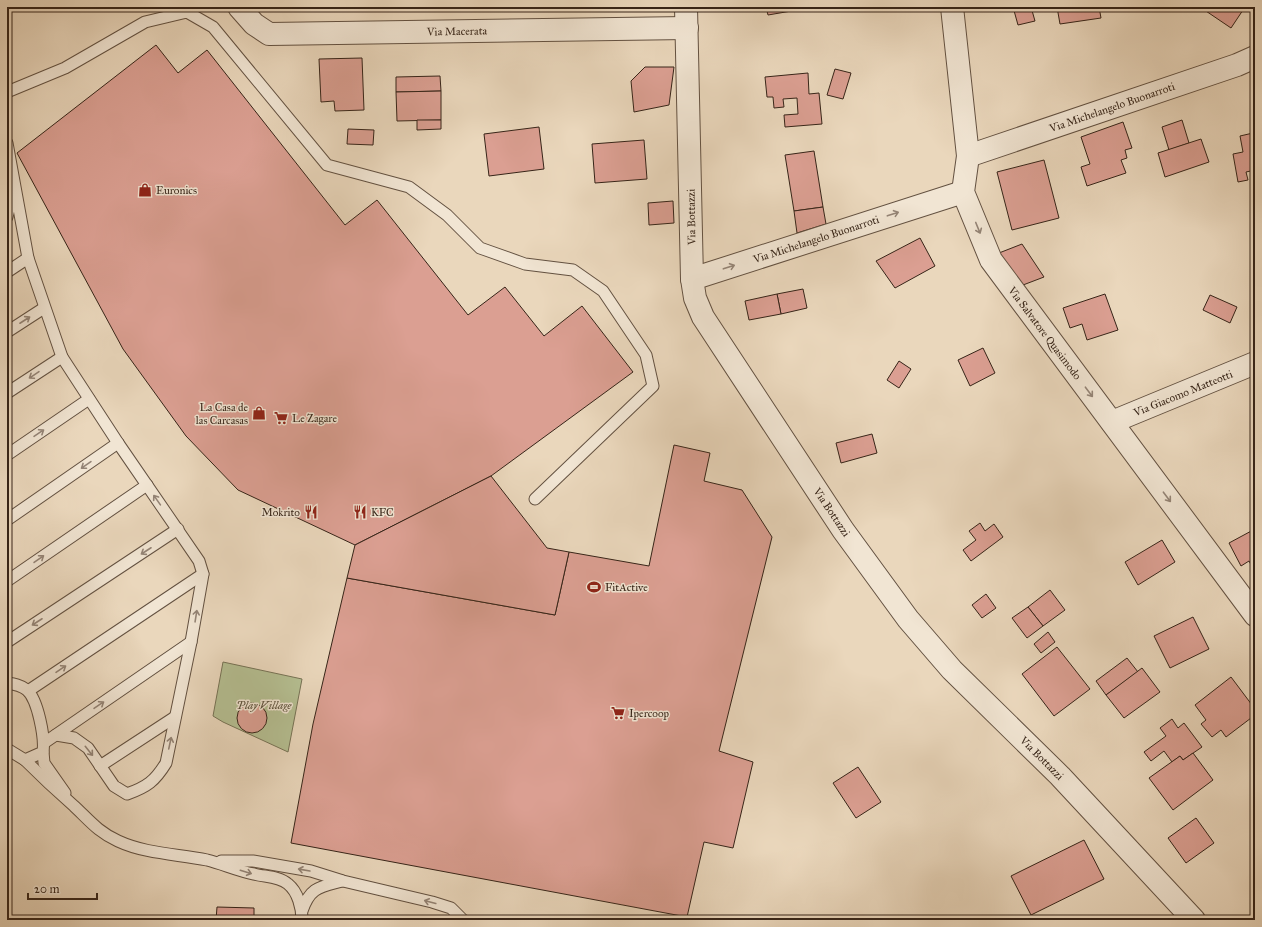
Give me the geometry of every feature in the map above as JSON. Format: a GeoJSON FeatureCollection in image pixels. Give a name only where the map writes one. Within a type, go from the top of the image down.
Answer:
{"type":"FeatureCollection","features":[{"type":"Feature","properties":{"kind":"street","name":"Via Macerata"},"geometry":{"type":"LineString","coordinates":[[239,7],[254,24],[269,34],[687,28]]}},
{"type":"Feature","properties":{"kind":"street","name":"Via Bottazzi"},"geometry":{"type":"LineString","coordinates":[[686,7],[692,279],[694,298],[703,317],[844,530],[908,619],[952,670],[1060,776],[1194,920]]}},
{"type":"Feature","properties":{"kind":"street"},"geometry":{"type":"LineString","coordinates":[[952,7],[968,156],[963,192]]}},
{"type":"Feature","properties":{"kind":"street","name":"Via Michelangelo Buonarroti"},"geometry":{"type":"LineString","coordinates":[[968,156],[1255,57]]}},
{"type":"Feature","properties":{"kind":"street","name":"Via Michelangelo Buonarroti"},"geometry":{"type":"LineString","coordinates":[[692,279],[963,192]]}},
{"type":"Feature","properties":{"kind":"street","name":"Via Salvatore Quasimodo"},"geometry":{"type":"LineString","coordinates":[[963,192],[991,260],[1255,615]]}},
{"type":"Feature","properties":{"kind":"street","name":"Via Giacomo Matteotti"},"geometry":{"type":"LineString","coordinates":[[1112,422],[1255,363]]}},
{"type":"Feature","properties":{"kind":"lane"},"geometry":{"type":"LineString","coordinates":[[7,92],[66,68],[145,22],[187,12],[213,27],[327,165],[409,187],[447,215],[480,248],[525,264],[573,270],[603,291],[646,355],[653,386],[535,499]]}},
{"type":"Feature","properties":{"kind":"lane"},"geometry":{"type":"LineString","coordinates":[[7,143],[28,258],[62,357],[118,443],[199,561],[203,574],[191,642],[166,764],[156,779],[141,789],[127,794],[114,786],[88,748],[74,738],[56,735]]}},
{"type":"Feature","properties":{"kind":"lane"},"geometry":{"type":"LineString","coordinates":[[7,186],[10,205],[7,217]]}},
{"type":"Feature","properties":{"kind":"lane"},"geometry":{"type":"LineString","coordinates":[[7,272],[28,258]]}},
{"type":"Feature","properties":{"kind":"lane"},"geometry":{"type":"LineString","coordinates":[[7,332],[44,308]]}},
{"type":"Feature","properties":{"kind":"lane"},"geometry":{"type":"LineString","coordinates":[[7,393],[62,357]]}},
{"type":"Feature","properties":{"kind":"lane"},"geometry":{"type":"LineString","coordinates":[[7,455],[89,399]]}},
{"type":"Feature","properties":{"kind":"lane"},"geometry":{"type":"LineString","coordinates":[[7,520],[118,443]]}},
{"type":"Feature","properties":{"kind":"lane"},"geometry":{"type":"LineString","coordinates":[[7,581],[147,484]]}},
{"type":"Feature","properties":{"kind":"lane"},"geometry":{"type":"LineString","coordinates":[[7,642],[178,529]]}},
{"type":"Feature","properties":{"kind":"lane"},"geometry":{"type":"LineString","coordinates":[[28,691],[203,574]]}},
{"type":"Feature","properties":{"kind":"lane"},"geometry":{"type":"LineString","coordinates":[[25,760],[43,748],[56,735],[191,642]]}},
{"type":"Feature","properties":{"kind":"lane"},"geometry":{"type":"LineString","coordinates":[[7,683],[16,684],[28,691],[38,711],[44,763],[75,806]]}},
{"type":"Feature","properties":{"kind":"lane"},"geometry":{"type":"LineString","coordinates":[[100,766],[175,718]]}},
{"type":"Feature","properties":{"kind":"lane"},"geometry":{"type":"LineString","coordinates":[[7,749],[25,760],[49,785],[75,806],[94,826],[119,842],[150,851],[208,861],[253,874],[280,879],[289,885],[296,895],[302,915]]}},
{"type":"Feature","properties":{"kind":"lane"},"geometry":{"type":"LineString","coordinates":[[208,861],[253,861],[311,872],[451,908],[463,920]]}},
{"type":"Feature","properties":{"kind":"lane"},"geometry":{"type":"LineString","coordinates":[[302,915],[306,899],[312,891],[322,886],[343,881]]}},
{"type":"Feature","properties":{"kind":"green space","name":"Play Village"},"geometry":{"type":"Polygon","coordinates":[[[223,662],[302,679],[288,752],[213,716],[223,662]]]}},
{"type":"Feature","properties":{"kind":"building"},"geometry":{"type":"Polygon","coordinates":[[[766,7],[803,7],[803,9],[768,15],[766,7]]]}},
{"type":"Feature","properties":{"kind":"building"},"geometry":{"type":"Polygon","coordinates":[[[810,7],[836,7],[811,10],[810,7]]]}},
{"type":"Feature","properties":{"kind":"building"},"geometry":{"type":"Polygon","coordinates":[[[1013,7],[1031,7],[1035,21],[1018,25],[1013,7]]]}},
{"type":"Feature","properties":{"kind":"building"},"geometry":{"type":"Polygon","coordinates":[[[1057,7],[1099,7],[1101,18],[1060,24],[1057,7]]]}},
{"type":"Feature","properties":{"kind":"building"},"geometry":{"type":"Polygon","coordinates":[[[1200,7],[1245,7],[1231,28],[1200,7]]]}},
{"type":"Feature","properties":{"kind":"building"},"geometry":{"type":"Polygon","coordinates":[[[156,45],[178,73],[207,50],[345,225],[377,200],[468,315],[505,287],[544,336],[582,306],[633,372],[491,476],[355,545],[238,490],[186,436],[123,349],[17,153],[156,45]]]}},
{"type":"Feature","properties":{"kind":"building"},"geometry":{"type":"Polygon","coordinates":[[[362,58],[364,110],[335,111],[334,101],[321,102],[319,59],[362,58]]]}},
{"type":"Feature","properties":{"kind":"building"},"geometry":{"type":"Polygon","coordinates":[[[645,67],[674,67],[669,105],[634,112],[631,81],[645,67]]]}},
{"type":"Feature","properties":{"kind":"building"},"geometry":{"type":"Polygon","coordinates":[[[835,69],[851,73],[843,99],[827,95],[835,69]]]}},
{"type":"Feature","properties":{"kind":"building"},"geometry":{"type":"Polygon","coordinates":[[[808,73],[809,94],[819,93],[822,124],[785,127],[784,115],[798,114],[797,98],[783,99],[784,107],[774,108],[773,97],[767,97],[765,77],[808,73]]]}},
{"type":"Feature","properties":{"kind":"building"},"geometry":{"type":"Polygon","coordinates":[[[440,76],[441,91],[396,92],[396,77],[440,76]]]}},
{"type":"Feature","properties":{"kind":"building"},"geometry":{"type":"Polygon","coordinates":[[[441,91],[441,120],[397,121],[396,92],[441,91]]]}},
{"type":"Feature","properties":{"kind":"building"},"geometry":{"type":"Polygon","coordinates":[[[417,120],[441,120],[441,129],[417,130],[417,120]]]}},
{"type":"Feature","properties":{"kind":"building"},"geometry":{"type":"Polygon","coordinates":[[[1182,120],[1189,143],[1169,150],[1162,127],[1182,120]]]}},
{"type":"Feature","properties":{"kind":"building"},"geometry":{"type":"Polygon","coordinates":[[[1123,122],[1132,148],[1125,150],[1127,158],[1121,160],[1126,173],[1087,186],[1081,167],[1090,164],[1081,137],[1123,122]]]}},
{"type":"Feature","properties":{"kind":"building"},"geometry":{"type":"Polygon","coordinates":[[[539,127],[544,169],[489,176],[484,134],[539,127]]]}},
{"type":"Feature","properties":{"kind":"building"},"geometry":{"type":"Polygon","coordinates":[[[348,129],[374,130],[373,145],[347,144],[348,129]]]}},
{"type":"Feature","properties":{"kind":"building"},"geometry":{"type":"Polygon","coordinates":[[[1253,133],[1255,170],[1246,172],[1248,180],[1238,182],[1233,154],[1243,152],[1240,136],[1253,133]]]}},
{"type":"Feature","properties":{"kind":"building"},"geometry":{"type":"Polygon","coordinates":[[[1201,139],[1209,162],[1165,177],[1158,153],[1201,139]]]}},
{"type":"Feature","properties":{"kind":"building"},"geometry":{"type":"Polygon","coordinates":[[[644,140],[647,179],[595,183],[592,144],[644,140]]]}},
{"type":"Feature","properties":{"kind":"building"},"geometry":{"type":"Polygon","coordinates":[[[814,151],[823,207],[794,211],[785,155],[814,151]]]}},
{"type":"Feature","properties":{"kind":"building"},"geometry":{"type":"Polygon","coordinates":[[[1044,160],[1059,218],[1012,230],[997,172],[1044,160]]]}},
{"type":"Feature","properties":{"kind":"building"},"geometry":{"type":"Polygon","coordinates":[[[673,201],[674,223],[649,225],[648,203],[673,201]]]}},
{"type":"Feature","properties":{"kind":"building"},"geometry":{"type":"Polygon","coordinates":[[[823,207],[826,224],[797,233],[794,211],[823,207]]]}},
{"type":"Feature","properties":{"kind":"building"},"geometry":{"type":"Polygon","coordinates":[[[920,238],[935,266],[895,288],[876,261],[920,238]]]}},
{"type":"Feature","properties":{"kind":"building"},"geometry":{"type":"Polygon","coordinates":[[[1022,244],[1044,277],[1023,285],[999,253],[1022,244]]]}},
{"type":"Feature","properties":{"kind":"building"},"geometry":{"type":"Polygon","coordinates":[[[803,289],[807,308],[781,314],[777,294],[803,289]]]}},
{"type":"Feature","properties":{"kind":"building"},"geometry":{"type":"Polygon","coordinates":[[[777,294],[781,314],[749,320],[745,301],[777,294]]]}},
{"type":"Feature","properties":{"kind":"building"},"geometry":{"type":"Polygon","coordinates":[[[1105,294],[1118,330],[1087,340],[1082,324],[1070,328],[1063,308],[1105,294]]]}},
{"type":"Feature","properties":{"kind":"building"},"geometry":{"type":"Polygon","coordinates":[[[1210,295],[1237,307],[1230,323],[1203,310],[1210,295]]]}},
{"type":"Feature","properties":{"kind":"building"},"geometry":{"type":"Polygon","coordinates":[[[983,348],[995,373],[970,386],[958,360],[983,348]]]}},
{"type":"Feature","properties":{"kind":"building"},"geometry":{"type":"Polygon","coordinates":[[[899,361],[911,369],[899,388],[887,380],[899,361]]]}},
{"type":"Feature","properties":{"kind":"building"},"geometry":{"type":"Polygon","coordinates":[[[872,434],[877,453],[841,463],[836,443],[872,434]]]}},
{"type":"Feature","properties":{"kind":"building"},"geometry":{"type":"Polygon","coordinates":[[[674,445],[710,453],[704,481],[742,490],[772,537],[719,751],[753,762],[733,848],[704,842],[687,917],[291,843],[313,724],[347,578],[555,615],[569,552],[649,566],[674,445]]]}},
{"type":"Feature","properties":{"kind":"building"},"geometry":{"type":"Polygon","coordinates":[[[491,476],[547,548],[569,552],[555,615],[347,578],[355,545],[491,476]]]}},
{"type":"Feature","properties":{"kind":"building"},"geometry":{"type":"Polygon","coordinates":[[[980,523],[985,531],[994,524],[1003,537],[971,561],[963,550],[976,540],[969,531],[980,523]]]}},
{"type":"Feature","properties":{"kind":"building"},"geometry":{"type":"Polygon","coordinates":[[[1255,529],[1255,572],[1249,561],[1241,566],[1229,543],[1255,529]]]}},
{"type":"Feature","properties":{"kind":"building"},"geometry":{"type":"Polygon","coordinates":[[[1162,540],[1175,562],[1138,585],[1125,562],[1162,540]]]}},
{"type":"Feature","properties":{"kind":"building"},"geometry":{"type":"Polygon","coordinates":[[[1050,590],[1065,610],[1043,626],[1028,607],[1050,590]]]}},
{"type":"Feature","properties":{"kind":"building"},"geometry":{"type":"Polygon","coordinates":[[[986,594],[996,608],[982,618],[972,605],[986,594]]]}},
{"type":"Feature","properties":{"kind":"building"},"geometry":{"type":"Polygon","coordinates":[[[1028,607],[1043,626],[1027,638],[1012,618],[1028,607]]]}},
{"type":"Feature","properties":{"kind":"building"},"geometry":{"type":"Polygon","coordinates":[[[1193,617],[1209,649],[1170,668],[1154,636],[1193,617]]]}},
{"type":"Feature","properties":{"kind":"building"},"geometry":{"type":"Polygon","coordinates":[[[1048,632],[1055,642],[1041,653],[1034,644],[1048,632]]]}},
{"type":"Feature","properties":{"kind":"building"},"geometry":{"type":"Polygon","coordinates":[[[1057,647],[1090,689],[1054,716],[1022,674],[1057,647]]]}},
{"type":"Feature","properties":{"kind":"building"},"geometry":{"type":"Polygon","coordinates":[[[1127,658],[1138,672],[1106,695],[1096,681],[1127,658]]]}},
{"type":"Feature","properties":{"kind":"building"},"geometry":{"type":"Polygon","coordinates":[[[1142,668],[1160,692],[1124,718],[1106,695],[1142,668]]]}},
{"type":"Feature","properties":{"kind":"building"},"geometry":{"type":"Polygon","coordinates":[[[1231,677],[1255,709],[1255,715],[1226,737],[1221,730],[1212,737],[1201,724],[1206,720],[1195,705],[1231,677]]]}},
{"type":"Feature","properties":{"kind":"building"},"geometry":{"type":"Polygon","coordinates":[[[252,703],[262,708],[267,718],[262,728],[252,733],[242,728],[237,718],[242,708],[252,703]]]}},
{"type":"Feature","properties":{"kind":"building"},"geometry":{"type":"Polygon","coordinates":[[[1172,719],[1178,728],[1184,723],[1202,747],[1183,760],[1180,756],[1172,762],[1164,751],[1151,761],[1144,752],[1166,736],[1160,728],[1172,719]]]}},
{"type":"Feature","properties":{"kind":"building"},"geometry":{"type":"Polygon","coordinates":[[[1193,753],[1213,780],[1173,810],[1149,778],[1180,756],[1183,760],[1193,753]]]}},
{"type":"Feature","properties":{"kind":"building"},"geometry":{"type":"Polygon","coordinates":[[[858,767],[881,802],[856,818],[833,783],[858,767]]]}},
{"type":"Feature","properties":{"kind":"building"},"geometry":{"type":"Polygon","coordinates":[[[1196,818],[1214,843],[1186,863],[1168,838],[1196,818]]]}},
{"type":"Feature","properties":{"kind":"building"},"geometry":{"type":"Polygon","coordinates":[[[1084,840],[1104,879],[1031,915],[1011,876],[1084,840]]]}},
{"type":"Feature","properties":{"kind":"building"},"geometry":{"type":"Polygon","coordinates":[[[217,907],[254,908],[254,920],[216,920],[217,907]]]}},
{"type":"Feature","properties":{"kind":"place","name":"Euronics"},"geometry":{"type":"Point","coordinates":[145,190]}},
{"type":"Feature","properties":{"kind":"place","name":"La Casa de las Carcasas"},"geometry":{"type":"Point","coordinates":[259,413]}},
{"type":"Feature","properties":{"kind":"place","name":"Le Zagare"},"geometry":{"type":"Point","coordinates":[281,418]}},
{"type":"Feature","properties":{"kind":"place","name":"Mokrito"},"geometry":{"type":"Point","coordinates":[311,512]}},
{"type":"Feature","properties":{"kind":"place","name":"KFC"},"geometry":{"type":"Point","coordinates":[360,512]}},
{"type":"Feature","properties":{"kind":"place","name":"FitActive"},"geometry":{"type":"Point","coordinates":[594,587]}},
{"type":"Feature","properties":{"kind":"place","name":"Ipercoop"},"geometry":{"type":"Point","coordinates":[618,713]}}]}
